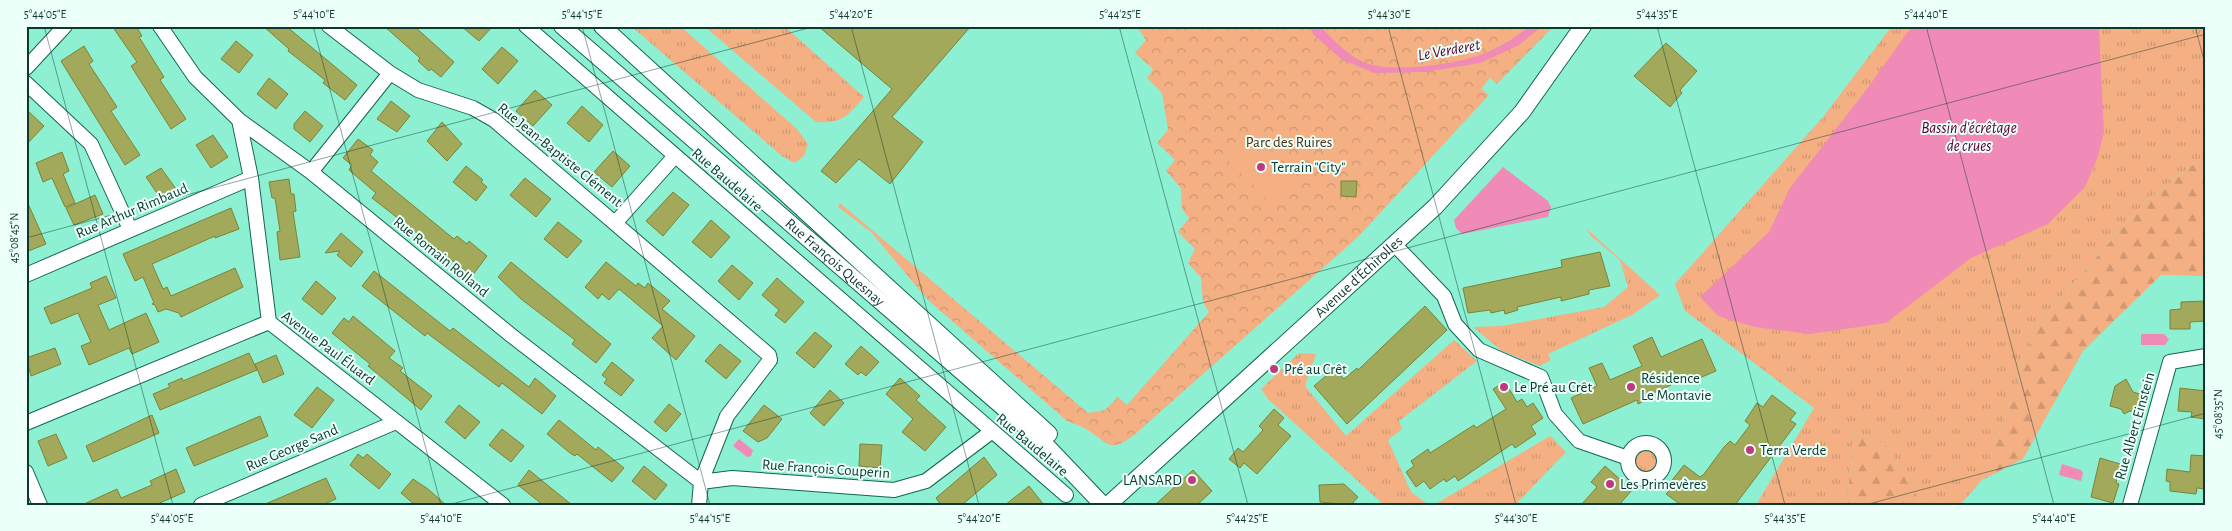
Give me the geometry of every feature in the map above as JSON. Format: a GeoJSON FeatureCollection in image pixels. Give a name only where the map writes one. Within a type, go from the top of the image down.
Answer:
{"type":"FeatureCollection","features":[{"type":"Feature","properties":{"kind":"street"},"geometry":{"type":"LineString","coordinates":[[26,68],[65,26]]}},
{"type":"Feature","properties":{"kind":"street","name":"Rue Romain Rolland"},"geometry":{"type":"LineString","coordinates":[[160,26],[195,77],[240,120],[311,172],[512,336],[701,482]]}},
{"type":"Feature","properties":{"kind":"street","name":"Rue Jean-Baptiste Clément"},"geometry":{"type":"LineString","coordinates":[[329,26],[390,73],[418,90],[473,108],[494,120],[616,222],[769,355],[770,360],[727,416],[701,482]]}},
{"type":"Feature","properties":{"kind":"street","name":"Rue Baudelaire"},"geometry":{"type":"LineString","coordinates":[[526,26],[991,432],[1066,495]]}},
{"type":"Feature","properties":{"kind":"street","name":"Rue François Quesnay"},"geometry":{"type":"LineString","coordinates":[[562,26],[1042,441],[1103,505]]}},
{"type":"Feature","properties":{"kind":"street","name":"Rue François Quesnay"},"geometry":{"type":"LineString","coordinates":[[602,26],[1044,429],[1083,474],[1103,505]]}},
{"type":"Feature","properties":{"kind":"street","name":"Avenue d'Échirolles"},"geometry":{"type":"LineString","coordinates":[[1108,505],[1394,244],[1462,179],[1522,112],[1583,26]]}},
{"type":"Feature","properties":{"kind":"street"},"geometry":{"type":"LineString","coordinates":[[311,172],[390,73]]}},
{"type":"Feature","properties":{"kind":"street"},"geometry":{"type":"LineString","coordinates":[[26,83],[91,144],[130,229]]}},
{"type":"Feature","properties":{"kind":"street"},"geometry":{"type":"LineString","coordinates":[[240,120],[251,178],[270,322]]}},
{"type":"Feature","properties":{"kind":"street","name":"Rue Jean-Baptiste Clément"},"geometry":{"type":"LineString","coordinates":[[616,222],[675,156]]}},
{"type":"Feature","properties":{"kind":"street","name":"Rue Arthur Rimbaud"},"geometry":{"type":"LineString","coordinates":[[26,275],[251,178]]}},
{"type":"Feature","properties":{"kind":"street"},"geometry":{"type":"LineString","coordinates":[[1394,244],[1444,296],[1455,324],[1479,350],[1542,377],[1555,414],[1579,441],[1628,458]]}},
{"type":"Feature","properties":{"kind":"street","name":"Avenue Paul Éluard"},"geometry":{"type":"LineString","coordinates":[[26,423],[270,322],[504,505]]}},
{"type":"Feature","properties":{"kind":"street","name":"Rue Albert Einstein"},"geometry":{"type":"LineString","coordinates":[[2130,505],[2170,362],[2206,356]]}},
{"type":"Feature","properties":{"kind":"street","name":"Rue George Sand"},"geometry":{"type":"LineString","coordinates":[[201,505],[396,422]]}},
{"type":"Feature","properties":{"kind":"street","name":"Rue François Couperin"},"geometry":{"type":"LineString","coordinates":[[701,482],[732,478],[894,490],[926,481],[991,432]]}},
{"type":"Feature","properties":{"kind":"street"},"geometry":{"type":"LineString","coordinates":[[26,472],[40,505]]}},
{"type":"Feature","properties":{"kind":"street"},"geometry":{"type":"LineString","coordinates":[[700,505],[701,482]]}},
{"type":"Feature","properties":{"kind":"green space"},"geometry":{"type":"Polygon","coordinates":[[[631,26],[680,26],[797,129],[808,144],[804,156],[794,163],[782,156],[631,26]]]}},
{"type":"Feature","properties":{"kind":"green space"},"geometry":{"type":"Polygon","coordinates":[[[704,26],[784,26],[864,97],[854,109],[839,120],[816,122],[704,26]]]}},
{"type":"Feature","properties":{"kind":"green space","name":"Parc des Ruires"},"geometry":{"type":"Polygon","coordinates":[[[1140,26],[1554,26],[1497,84],[1490,78],[1481,89],[1489,95],[1358,237],[1133,436],[1119,444],[1110,445],[1084,428],[1067,421],[928,300],[871,232],[838,207],[840,203],[1088,413],[1105,410],[1118,397],[1127,405],[1209,312],[1203,302],[1201,278],[1188,263],[1195,249],[1178,232],[1189,218],[1182,209],[1181,188],[1166,171],[1175,160],[1157,143],[1168,130],[1162,93],[1147,78],[1153,69],[1135,53],[1146,40],[1139,30],[1140,26]]]}},
{"type":"Feature","properties":{"kind":"green space"},"geometry":{"type":"Polygon","coordinates":[[[1892,26],[2206,26],[2206,155],[2146,201],[2037,325],[1982,480],[1961,504],[1922,505],[1886,444],[1855,432],[1847,500],[1849,505],[1756,505],[1814,408],[1685,311],[1675,284],[1823,117],[1892,26]]]}},
{"type":"Feature","properties":{"kind":"green space","name":"Terrain \"City\""},"geometry":{"type":"Polygon","coordinates":[[[1252,132],[1297,177],[1271,203],[1226,158],[1252,132]]]}},
{"type":"Feature","properties":{"kind":"green space"},"geometry":{"type":"Polygon","coordinates":[[[2206,155],[2206,276],[2161,275],[2083,351],[2023,459],[1982,480],[2037,325],[2146,201],[2206,155]]]}},
{"type":"Feature","properties":{"kind":"green space"},"geometry":{"type":"Polygon","coordinates":[[[1586,228],[1660,295],[1632,315],[1548,354],[1551,360],[1540,366],[1502,351],[1473,327],[1501,326],[1604,307],[1628,287],[1620,260],[1591,236],[1586,228]]]}},
{"type":"Feature","properties":{"kind":"green space"},"geometry":{"type":"Polygon","coordinates":[[[1454,340],[1477,361],[1399,421],[1402,429],[1388,440],[1411,492],[1429,505],[1384,505],[1268,399],[1261,389],[1299,353],[1316,354],[1305,386],[1346,436],[1454,340]]]}},
{"type":"Feature","properties":{"kind":"green space"},"geometry":{"type":"Polygon","coordinates":[[[1855,432],[1886,444],[1922,505],[1849,505],[1847,500],[1855,432]]]}},
{"type":"Feature","properties":{"kind":"green space"},"geometry":{"type":"Polygon","coordinates":[[[1550,436],[1566,452],[1515,505],[1434,505],[1550,436]]]}},
{"type":"Feature","properties":{"kind":"green space"},"geometry":{"type":"Polygon","coordinates":[[[1642,450],[1650,450],[1657,457],[1657,465],[1650,472],[1642,472],[1635,465],[1635,457],[1642,450]]]}},
{"type":"Feature","properties":{"kind":"water","name":"Le Verderet"},"geometry":{"type":"Polygon","coordinates":[[[1311,26],[1320,26],[1344,50],[1361,61],[1388,67],[1406,67],[1443,64],[1476,56],[1504,44],[1530,26],[1542,26],[1519,45],[1480,63],[1425,72],[1374,73],[1341,59],[1313,34],[1311,26]]]}},
{"type":"Feature","properties":{"kind":"water","name":"Bassin d'écrêtage de crues"},"geometry":{"type":"Polygon","coordinates":[[[1912,26],[2101,26],[2099,31],[2104,132],[2097,159],[2085,187],[2048,224],[1971,258],[1886,323],[1810,334],[1755,327],[1718,316],[1700,297],[1769,232],[1790,188],[1864,93],[1912,26]]]}},
{"type":"Feature","properties":{"kind":"water"},"geometry":{"type":"Polygon","coordinates":[[[1503,167],[1548,201],[1551,207],[1548,217],[1462,234],[1456,228],[1454,220],[1503,167]]]}},
{"type":"Feature","properties":{"kind":"water"},"geometry":{"type":"Polygon","coordinates":[[[2141,334],[2164,334],[2169,339],[2165,345],[2141,345],[2141,334]]]}},
{"type":"Feature","properties":{"kind":"water"},"geometry":{"type":"Polygon","coordinates":[[[739,439],[753,450],[751,456],[747,457],[733,446],[739,439]]]}},
{"type":"Feature","properties":{"kind":"water"},"geometry":{"type":"Polygon","coordinates":[[[2062,464],[2081,470],[2083,473],[2081,481],[2059,475],[2062,464]]]}},
{"type":"Feature","properties":{"kind":"building"},"geometry":{"type":"Polygon","coordinates":[[[112,26],[136,26],[142,36],[139,37],[164,77],[160,80],[186,119],[171,129],[131,66],[137,62],[112,26]]]}},
{"type":"Feature","properties":{"kind":"building"},"geometry":{"type":"Polygon","coordinates":[[[263,26],[286,26],[357,85],[345,100],[323,83],[325,80],[288,51],[289,49],[263,26]]]}},
{"type":"Feature","properties":{"kind":"building"},"geometry":{"type":"Polygon","coordinates":[[[384,26],[414,26],[454,62],[441,77],[431,69],[429,71],[418,61],[420,58],[384,26]]]}},
{"type":"Feature","properties":{"kind":"building"},"geometry":{"type":"Polygon","coordinates":[[[461,26],[493,26],[479,41],[461,26]]]}},
{"type":"Feature","properties":{"kind":"building"},"geometry":{"type":"Polygon","coordinates":[[[818,26],[971,26],[892,117],[923,142],[890,184],[859,159],[836,183],[821,171],[892,89],[818,26]]]}},
{"type":"Feature","properties":{"kind":"building"},"geometry":{"type":"Polygon","coordinates":[[[236,41],[253,55],[239,73],[221,59],[236,41]]]}},
{"type":"Feature","properties":{"kind":"building"},"geometry":{"type":"Polygon","coordinates":[[[1666,43],[1697,71],[1680,90],[1682,93],[1670,107],[1634,76],[1666,43]]]}},
{"type":"Feature","properties":{"kind":"building"},"geometry":{"type":"Polygon","coordinates":[[[84,46],[93,61],[89,64],[117,107],[111,111],[140,155],[125,165],[61,61],[84,46]]]}},
{"type":"Feature","properties":{"kind":"building"},"geometry":{"type":"Polygon","coordinates":[[[502,47],[518,61],[498,84],[482,69],[502,47]]]}},
{"type":"Feature","properties":{"kind":"building"},"geometry":{"type":"Polygon","coordinates":[[[269,78],[288,94],[276,109],[257,94],[269,78]]]}},
{"type":"Feature","properties":{"kind":"building"},"geometry":{"type":"Polygon","coordinates":[[[535,90],[552,105],[533,126],[516,111],[535,90]]]}},
{"type":"Feature","properties":{"kind":"building"},"geometry":{"type":"Polygon","coordinates":[[[391,101],[410,116],[397,132],[377,119],[391,101]]]}},
{"type":"Feature","properties":{"kind":"building"},"geometry":{"type":"Polygon","coordinates":[[[582,106],[603,125],[589,142],[567,123],[582,106]]]}},
{"type":"Feature","properties":{"kind":"building"},"geometry":{"type":"Polygon","coordinates":[[[26,109],[44,126],[26,145],[26,109]]]}},
{"type":"Feature","properties":{"kind":"building"},"geometry":{"type":"Polygon","coordinates":[[[305,111],[323,126],[310,142],[294,129],[294,124],[305,111]]]}},
{"type":"Feature","properties":{"kind":"building"},"geometry":{"type":"Polygon","coordinates":[[[442,122],[462,144],[447,161],[427,141],[442,122]]]}},
{"type":"Feature","properties":{"kind":"building"},"geometry":{"type":"Polygon","coordinates":[[[213,135],[228,157],[211,168],[196,145],[213,135]]]}},
{"type":"Feature","properties":{"kind":"building"},"geometry":{"type":"Polygon","coordinates":[[[358,139],[373,150],[370,155],[378,162],[371,171],[454,239],[457,236],[467,244],[469,241],[487,256],[472,276],[372,198],[376,193],[349,170],[352,165],[343,158],[358,139]]]}},
{"type":"Feature","properties":{"kind":"building"},"geometry":{"type":"Polygon","coordinates":[[[613,151],[630,166],[612,187],[594,172],[613,151]]]}},
{"type":"Feature","properties":{"kind":"building"},"geometry":{"type":"Polygon","coordinates":[[[62,152],[69,171],[63,174],[75,203],[65,207],[52,178],[43,182],[36,163],[62,152]]]}},
{"type":"Feature","properties":{"kind":"building"},"geometry":{"type":"Polygon","coordinates":[[[466,166],[483,180],[481,182],[487,187],[476,201],[453,182],[466,166]]]}},
{"type":"Feature","properties":{"kind":"building"},"geometry":{"type":"Polygon","coordinates":[[[161,168],[176,189],[161,199],[146,177],[161,168]]]}},
{"type":"Feature","properties":{"kind":"building"},"geometry":{"type":"Polygon","coordinates":[[[525,178],[551,199],[536,217],[510,195],[525,178]]]}},
{"type":"Feature","properties":{"kind":"building"},"geometry":{"type":"Polygon","coordinates":[[[289,179],[291,194],[294,194],[296,211],[293,212],[300,257],[280,260],[277,232],[280,231],[275,198],[272,198],[269,182],[289,179]]]}},
{"type":"Feature","properties":{"kind":"building"},"geometry":{"type":"Polygon","coordinates":[[[1341,181],[1357,181],[1356,197],[1341,196],[1341,181]]]}},
{"type":"Feature","properties":{"kind":"building"},"geometry":{"type":"Polygon","coordinates":[[[673,192],[689,205],[663,236],[646,221],[673,192]]]}},
{"type":"Feature","properties":{"kind":"building"},"geometry":{"type":"Polygon","coordinates":[[[95,195],[103,214],[74,225],[66,208],[95,195]]]}},
{"type":"Feature","properties":{"kind":"building"},"geometry":{"type":"Polygon","coordinates":[[[26,199],[46,244],[26,252],[26,199]]]}},
{"type":"Feature","properties":{"kind":"building"},"geometry":{"type":"Polygon","coordinates":[[[231,208],[239,229],[215,238],[215,236],[152,264],[163,289],[167,287],[171,296],[235,268],[243,287],[181,317],[179,313],[166,309],[158,312],[155,305],[152,304],[154,303],[143,277],[135,281],[123,254],[231,208]]]}},
{"type":"Feature","properties":{"kind":"building"},"geometry":{"type":"Polygon","coordinates":[[[711,220],[730,237],[711,258],[692,242],[711,220]]]}},
{"type":"Feature","properties":{"kind":"building"},"geometry":{"type":"Polygon","coordinates":[[[558,222],[582,241],[567,258],[544,239],[558,222]]]}},
{"type":"Feature","properties":{"kind":"building"},"geometry":{"type":"Polygon","coordinates":[[[341,233],[363,252],[351,267],[337,255],[340,251],[325,253],[341,233]]]}},
{"type":"Feature","properties":{"kind":"building"},"geometry":{"type":"Polygon","coordinates":[[[1600,252],[1610,286],[1589,290],[1589,294],[1561,301],[1561,297],[1517,307],[1518,310],[1505,314],[1504,310],[1491,313],[1490,310],[1468,313],[1463,288],[1562,267],[1561,260],[1600,252]]]}},
{"type":"Feature","properties":{"kind":"building"},"geometry":{"type":"Polygon","coordinates":[[[511,262],[611,344],[596,363],[572,344],[575,340],[521,299],[498,277],[511,262]]]}},
{"type":"Feature","properties":{"kind":"building"},"geometry":{"type":"Polygon","coordinates":[[[606,262],[636,286],[638,283],[645,288],[648,283],[670,301],[662,309],[695,336],[676,360],[652,338],[663,326],[619,289],[609,300],[602,294],[598,299],[585,287],[606,262]]]}},
{"type":"Feature","properties":{"kind":"building"},"geometry":{"type":"Polygon","coordinates":[[[732,265],[753,283],[739,300],[718,281],[732,265]]]}},
{"type":"Feature","properties":{"kind":"building"},"geometry":{"type":"Polygon","coordinates":[[[374,271],[450,331],[453,328],[529,387],[535,378],[556,396],[542,414],[502,383],[499,387],[427,333],[425,336],[362,286],[374,271]]]}},
{"type":"Feature","properties":{"kind":"building"},"geometry":{"type":"Polygon","coordinates":[[[106,276],[116,298],[98,305],[109,330],[146,313],[159,342],[132,354],[129,348],[89,365],[81,346],[91,342],[78,313],[51,324],[44,308],[92,288],[90,283],[106,276]]]}},
{"type":"Feature","properties":{"kind":"building"},"geometry":{"type":"Polygon","coordinates":[[[777,278],[804,302],[785,323],[775,315],[779,310],[762,295],[777,278]]]}},
{"type":"Feature","properties":{"kind":"building"},"geometry":{"type":"Polygon","coordinates":[[[316,281],[336,298],[322,315],[302,299],[316,281]]]}},
{"type":"Feature","properties":{"kind":"building"},"geometry":{"type":"Polygon","coordinates":[[[2206,301],[2206,321],[2190,322],[2190,329],[2170,329],[2170,310],[2181,309],[2181,302],[2206,301]]]}},
{"type":"Feature","properties":{"kind":"building"},"geometry":{"type":"Polygon","coordinates":[[[1425,306],[1447,330],[1347,424],[1314,386],[1334,369],[1344,379],[1357,368],[1358,370],[1425,306]]]}},
{"type":"Feature","properties":{"kind":"building"},"geometry":{"type":"Polygon","coordinates":[[[353,316],[395,351],[389,358],[403,368],[400,371],[432,396],[421,410],[332,333],[344,318],[349,322],[353,316]]]}},
{"type":"Feature","properties":{"kind":"building"},"geometry":{"type":"Polygon","coordinates":[[[815,332],[832,346],[814,368],[796,353],[815,332]]]}},
{"type":"Feature","properties":{"kind":"building","name":"Résidence Le Montavie"},"geometry":{"type":"Polygon","coordinates":[[[1652,337],[1661,357],[1702,339],[1716,371],[1697,379],[1695,374],[1649,395],[1650,398],[1638,404],[1637,400],[1583,424],[1571,398],[1597,386],[1589,368],[1602,363],[1610,380],[1642,366],[1633,346],[1652,337]]]}},
{"type":"Feature","properties":{"kind":"building"},"geometry":{"type":"Polygon","coordinates":[[[720,344],[741,361],[726,379],[705,361],[720,344]]]}},
{"type":"Feature","properties":{"kind":"building"},"geometry":{"type":"Polygon","coordinates":[[[861,346],[879,362],[866,376],[861,372],[858,375],[845,364],[861,346]]]}},
{"type":"Feature","properties":{"kind":"building"},"geometry":{"type":"Polygon","coordinates":[[[55,348],[61,364],[31,376],[26,358],[55,348]]]}},
{"type":"Feature","properties":{"kind":"building"},"geometry":{"type":"Polygon","coordinates":[[[249,353],[257,370],[160,410],[153,394],[170,387],[168,384],[182,378],[183,381],[249,353]]]}},
{"type":"Feature","properties":{"kind":"building"},"geometry":{"type":"Polygon","coordinates":[[[276,355],[284,374],[263,383],[255,364],[276,355]]]}},
{"type":"Feature","properties":{"kind":"building"},"geometry":{"type":"Polygon","coordinates":[[[612,362],[634,380],[621,396],[604,383],[607,379],[602,375],[612,362]]]}},
{"type":"Feature","properties":{"kind":"building"},"geometry":{"type":"Polygon","coordinates":[[[900,378],[920,396],[916,400],[946,427],[925,451],[902,432],[913,419],[886,394],[900,378]]]}},
{"type":"Feature","properties":{"kind":"building"},"geometry":{"type":"Polygon","coordinates":[[[2126,379],[2133,392],[2143,395],[2138,413],[2130,411],[2124,414],[2121,409],[2110,406],[2115,386],[2126,379]]]}},
{"type":"Feature","properties":{"kind":"building"},"geometry":{"type":"Polygon","coordinates":[[[1505,382],[1517,402],[1522,399],[1527,407],[1533,403],[1543,418],[1531,426],[1536,434],[1515,448],[1512,444],[1458,481],[1455,476],[1446,482],[1444,479],[1430,489],[1424,481],[1416,487],[1406,472],[1414,466],[1411,461],[1428,449],[1430,453],[1474,425],[1476,428],[1506,409],[1493,389],[1505,382]]]}},
{"type":"Feature","properties":{"kind":"building"},"geometry":{"type":"Polygon","coordinates":[[[317,387],[334,400],[312,428],[294,415],[317,387]]]}},
{"type":"Feature","properties":{"kind":"building"},"geometry":{"type":"Polygon","coordinates":[[[2180,388],[2206,391],[2206,419],[2191,417],[2192,412],[2178,411],[2180,388]]]}},
{"type":"Feature","properties":{"kind":"building"},"geometry":{"type":"Polygon","coordinates":[[[830,390],[844,403],[824,426],[810,413],[830,390]]]}},
{"type":"Feature","properties":{"kind":"building","name":"Terra Verde"},"geometry":{"type":"Polygon","coordinates":[[[1772,395],[1796,413],[1790,420],[1796,424],[1735,505],[1681,505],[1666,494],[1670,490],[1666,488],[1684,465],[1700,477],[1704,474],[1724,447],[1730,441],[1735,445],[1750,425],[1745,421],[1757,403],[1763,407],[1772,395]]]}},
{"type":"Feature","properties":{"kind":"building"},"geometry":{"type":"Polygon","coordinates":[[[669,404],[681,414],[666,432],[654,422],[669,404]]]}},
{"type":"Feature","properties":{"kind":"building"},"geometry":{"type":"Polygon","coordinates":[[[459,405],[480,422],[465,439],[445,422],[459,405]]]}},
{"type":"Feature","properties":{"kind":"building"},"geometry":{"type":"Polygon","coordinates":[[[764,405],[782,419],[767,438],[758,442],[743,431],[764,405]]]}},
{"type":"Feature","properties":{"kind":"building"},"geometry":{"type":"Polygon","coordinates":[[[1274,409],[1284,418],[1278,425],[1291,436],[1257,474],[1244,463],[1240,468],[1229,459],[1238,448],[1243,452],[1263,430],[1259,426],[1274,409]]]}},
{"type":"Feature","properties":{"kind":"building"},"geometry":{"type":"Polygon","coordinates":[[[152,415],[159,433],[93,462],[86,446],[152,415]]]}},
{"type":"Feature","properties":{"kind":"building"},"geometry":{"type":"Polygon","coordinates":[[[260,416],[268,436],[194,466],[186,448],[260,416]]]}},
{"type":"Feature","properties":{"kind":"building"},"geometry":{"type":"Polygon","coordinates":[[[559,420],[596,450],[598,447],[624,468],[612,482],[577,454],[575,456],[570,453],[547,434],[559,420]]]}},
{"type":"Feature","properties":{"kind":"building"},"geometry":{"type":"Polygon","coordinates":[[[502,429],[524,446],[511,462],[489,445],[502,429]]]}},
{"type":"Feature","properties":{"kind":"building"},"geometry":{"type":"Polygon","coordinates":[[[56,434],[67,458],[48,466],[38,441],[56,434]]]}},
{"type":"Feature","properties":{"kind":"building"},"geometry":{"type":"Polygon","coordinates":[[[860,444],[882,445],[880,468],[859,466],[860,444]]]}},
{"type":"Feature","properties":{"kind":"building"},"geometry":{"type":"Polygon","coordinates":[[[358,454],[363,458],[367,454],[391,474],[379,489],[350,465],[358,454]]]}},
{"type":"Feature","properties":{"kind":"building"},"geometry":{"type":"Polygon","coordinates":[[[2191,455],[2206,456],[2206,489],[2197,488],[2196,494],[2170,491],[2170,482],[2166,481],[2167,469],[2190,472],[2191,455]]]}},
{"type":"Feature","properties":{"kind":"building"},"geometry":{"type":"Polygon","coordinates":[[[984,457],[997,475],[962,505],[941,505],[936,498],[984,457]]]}},
{"type":"Feature","properties":{"kind":"building"},"geometry":{"type":"Polygon","coordinates":[[[2100,458],[2120,464],[2116,483],[2119,484],[2113,503],[2091,497],[2100,458]]]}},
{"type":"Feature","properties":{"kind":"building"},"geometry":{"type":"Polygon","coordinates":[[[644,466],[667,485],[655,500],[632,481],[644,466]]]}},
{"type":"Feature","properties":{"kind":"building","name":"Les Primevères"},"geometry":{"type":"Polygon","coordinates":[[[1605,466],[1632,490],[1619,505],[1581,505],[1597,487],[1591,482],[1605,466]]]}},
{"type":"Feature","properties":{"kind":"building"},"geometry":{"type":"Polygon","coordinates":[[[176,469],[185,492],[155,505],[82,505],[117,489],[121,498],[152,485],[150,481],[176,469]]]}},
{"type":"Feature","properties":{"kind":"building"},"geometry":{"type":"Polygon","coordinates":[[[529,470],[572,505],[543,505],[518,485],[529,470]]]}},
{"type":"Feature","properties":{"kind":"building","name":"LANSARD"},"geometry":{"type":"Polygon","coordinates":[[[1193,470],[1212,491],[1197,505],[1155,505],[1193,470]]]}},
{"type":"Feature","properties":{"kind":"building"},"geometry":{"type":"Polygon","coordinates":[[[326,478],[336,499],[322,505],[263,505],[326,478]]]}},
{"type":"Feature","properties":{"kind":"building"},"geometry":{"type":"Polygon","coordinates":[[[413,479],[446,505],[415,505],[401,493],[413,479]]]}},
{"type":"Feature","properties":{"kind":"building"},"geometry":{"type":"Polygon","coordinates":[[[1344,484],[1358,497],[1351,505],[1320,502],[1319,485],[1344,484]]]}},
{"type":"Feature","properties":{"kind":"building"},"geometry":{"type":"Polygon","coordinates":[[[1029,486],[1044,505],[1005,505],[1029,486]]]}},
{"type":"Feature","properties":{"kind":"place","name":"Terrain \"City\""},"geometry":{"type":"Point","coordinates":[1261,167]}},
{"type":"Feature","properties":{"kind":"place","name":"Pré au Crêt"},"geometry":{"type":"Point","coordinates":[1274,369]}},
{"type":"Feature","properties":{"kind":"place","name":"Le Pré au Crêt"},"geometry":{"type":"Point","coordinates":[1504,387]}},
{"type":"Feature","properties":{"kind":"place","name":"Résidence Le Montavie"},"geometry":{"type":"Point","coordinates":[1631,387]}},
{"type":"Feature","properties":{"kind":"place","name":"Terra Verde"},"geometry":{"type":"Point","coordinates":[1750,450]}},
{"type":"Feature","properties":{"kind":"place","name":"LANSARD"},"geometry":{"type":"Point","coordinates":[1192,480]}},
{"type":"Feature","properties":{"kind":"place","name":"Les Primevères"},"geometry":{"type":"Point","coordinates":[1610,484]}}]}
